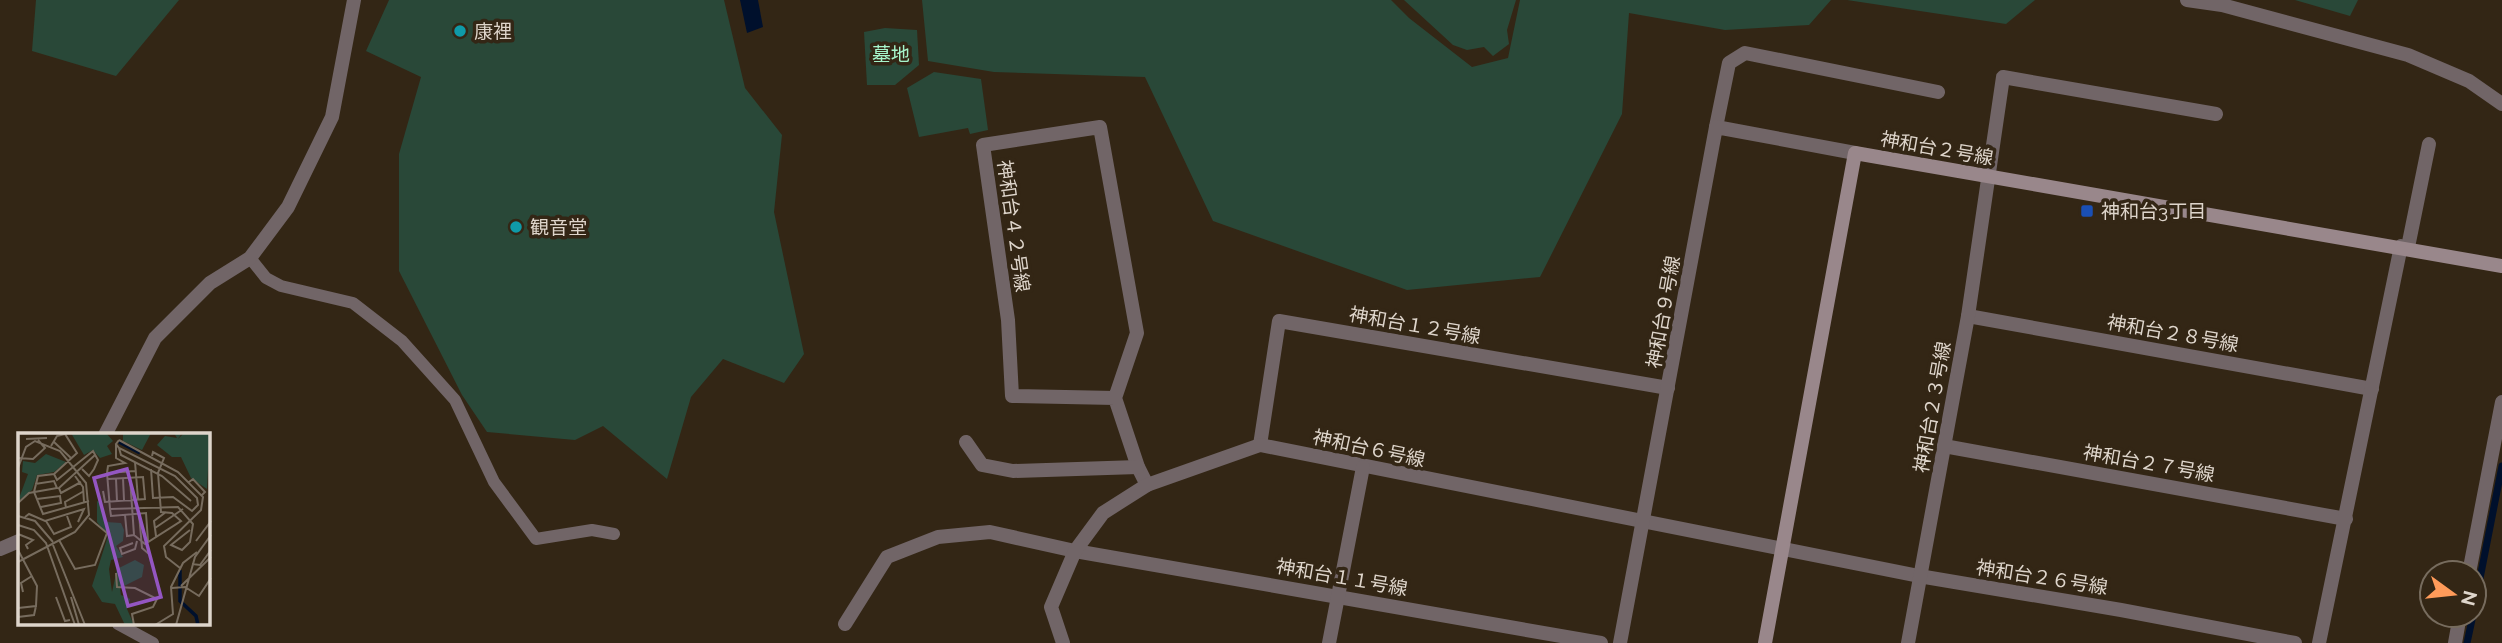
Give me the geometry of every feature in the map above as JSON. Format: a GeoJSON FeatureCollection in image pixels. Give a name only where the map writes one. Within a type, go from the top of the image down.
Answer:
{"type":"FeatureCollection","features":[{"type":"Feature","properties":{"kind":"street"},"geometry":{"type":"LineString","coordinates":[[106,433],[155,338],[210,283],[250,258],[288,207],[332,117],[354,0]]}},
{"type":"Feature","properties":{"kind":"street"},"geometry":{"type":"LineString","coordinates":[[2187,0],[2222,5],[2408,55],[2469,81],[2502,104]]}},
{"type":"Feature","properties":{"kind":"street","name":"神和台９号線"},"geometry":{"type":"LineString","coordinates":[[1620,643],[1729,63],[1745,53],[1938,92]]}},
{"type":"Feature","properties":{"kind":"street","name":"神和台２３号線"},"geometry":{"type":"LineString","coordinates":[[1908,643],[1968,316],[2003,77],[2216,114]]}},
{"type":"Feature","properties":{"kind":"street","name":"神和台４２号線"},"geometry":{"type":"LineString","coordinates":[[1100,127],[1137,334],[1115,398],[1012,396],[1008,320],[983,145],[1100,127]]}},
{"type":"Feature","properties":{"kind":"street"},"geometry":{"type":"LineString","coordinates":[[1716,127],[1855,153]]}},
{"type":"Feature","properties":{"kind":"street"},"geometry":{"type":"LineString","coordinates":[[2319,643],[2372,389],[2429,144]]}},
{"type":"Feature","properties":{"kind":"street","name":"神和台２号線"},"geometry":{"type":"LineString","coordinates":[[1766,643],[1855,153],[2502,266]]}},
{"type":"Feature","properties":{"kind":"street","name":"神和台２８号線"},"geometry":{"type":"LineString","coordinates":[[1968,316],[2372,389]]}},
{"type":"Feature","properties":{"kind":"street","name":"神和台１２号線"},"geometry":{"type":"LineString","coordinates":[[1260,445],[1279,321],[1668,388]]}},
{"type":"Feature","properties":{"kind":"street"},"geometry":{"type":"LineString","coordinates":[[1115,398],[1138,467],[1147,485]]}},
{"type":"Feature","properties":{"kind":"street"},"geometry":{"type":"LineString","coordinates":[[2472,559],[2502,402]]}},
{"type":"Feature","properties":{"kind":"street"},"geometry":{"type":"LineString","coordinates":[[966,442],[982,465],[1013,471],[1138,467]]}},
{"type":"Feature","properties":{"kind":"street"},"geometry":{"type":"LineString","coordinates":[[1063,643],[1051,607],[1075,551],[1103,513],[1147,485],[1260,445]]}},
{"type":"Feature","properties":{"kind":"street","name":"神和台６号線"},"geometry":{"type":"LineString","coordinates":[[1260,445],[1782,550]]}},
{"type":"Feature","properties":{"kind":"street","name":"神和台２７号線"},"geometry":{"type":"LineString","coordinates":[[1944,446],[2346,519]]}},
{"type":"Feature","properties":{"kind":"street"},"geometry":{"type":"LineString","coordinates":[[1329,643],[1363,467]]}},
{"type":"Feature","properties":{"kind":"street","name":"神和台１１号線"},"geometry":{"type":"LineString","coordinates":[[845,624],[887,557],[938,537],[990,532],[1075,551],[1601,643]]}},
{"type":"Feature","properties":{"kind":"street"},"geometry":{"type":"LineString","coordinates":[[0,549],[18,541]]}},
{"type":"Feature","properties":{"kind":"street","name":"神和台２６号線"},"geometry":{"type":"LineString","coordinates":[[1782,550],[2295,643]]}},
{"type":"Feature","properties":{"kind":"lane"},"geometry":{"type":"LineString","coordinates":[[250,258],[266,278],[281,286],[353,303],[402,341],[455,400],[494,482],[537,539],[592,530],[614,534]]}},
{"type":"Feature","properties":{"kind":"lane"},"geometry":{"type":"LineString","coordinates":[[122,626],[153,643]]}},
{"type":"Feature","properties":{"kind":"green space"},"geometry":{"type":"Polygon","coordinates":[[[36,0],[179,0],[116,76],[32,51],[36,0]]]}},
{"type":"Feature","properties":{"kind":"green space"},"geometry":{"type":"Polygon","coordinates":[[[389,0],[724,0],[745,88],[782,135],[774,212],[804,354],[784,383],[723,359],[691,397],[667,479],[603,426],[575,440],[487,432],[462,395],[399,271],[399,154],[421,77],[366,51],[389,0]]]}},
{"type":"Feature","properties":{"kind":"green space"},"geometry":{"type":"Polygon","coordinates":[[[922,0],[1391,0],[1409,18],[1472,67],[1508,58],[1520,0],[1831,0],[1809,25],[1725,30],[1629,13],[1622,114],[1540,277],[1407,290],[1213,221],[1145,77],[994,72],[928,61],[922,0]]]}},
{"type":"Feature","properties":{"kind":"green space"},"geometry":{"type":"Polygon","coordinates":[[[1404,0],[1516,0],[1507,30],[1509,44],[1493,56],[1484,47],[1467,50],[1453,45],[1404,0]]]}},
{"type":"Feature","properties":{"kind":"green space"},"geometry":{"type":"Polygon","coordinates":[[[1847,0],[2035,0],[2006,24],[1847,0]]]}},
{"type":"Feature","properties":{"kind":"green space"},"geometry":{"type":"Polygon","coordinates":[[[2295,0],[2358,0],[2350,16],[2295,0]]]}},
{"type":"Feature","properties":{"kind":"green space","name":"墓地"},"geometry":{"type":"Polygon","coordinates":[[[885,28],[917,30],[919,65],[895,85],[867,85],[864,32],[885,28]]]}},
{"type":"Feature","properties":{"kind":"green space"},"geometry":{"type":"Polygon","coordinates":[[[934,72],[981,79],[988,130],[970,134],[968,128],[919,137],[907,88],[934,72]]]}},
{"type":"Feature","properties":{"kind":"water"},"geometry":{"type":"Polygon","coordinates":[[[740,0],[758,0],[763,27],[747,33],[740,0]]]}},
{"type":"Feature","properties":{"kind":"waterway"},"geometry":{"type":"LineString","coordinates":[[2484,559],[2502,466]]}},
{"type":"Feature","properties":{"kind":"waterway"},"geometry":{"type":"LineString","coordinates":[[2467,643],[2470,629]]}},
{"type":"Feature","properties":{"kind":"place","name":"康裡"},"geometry":{"type":"Point","coordinates":[460,31]}},
{"type":"Feature","properties":{"kind":"place","name":"神和台3丁目"},"geometry":{"type":"Point","coordinates":[2087,211]}},
{"type":"Feature","properties":{"kind":"place","name":"観音堂"},"geometry":{"type":"Point","coordinates":[516,227]}}]}
